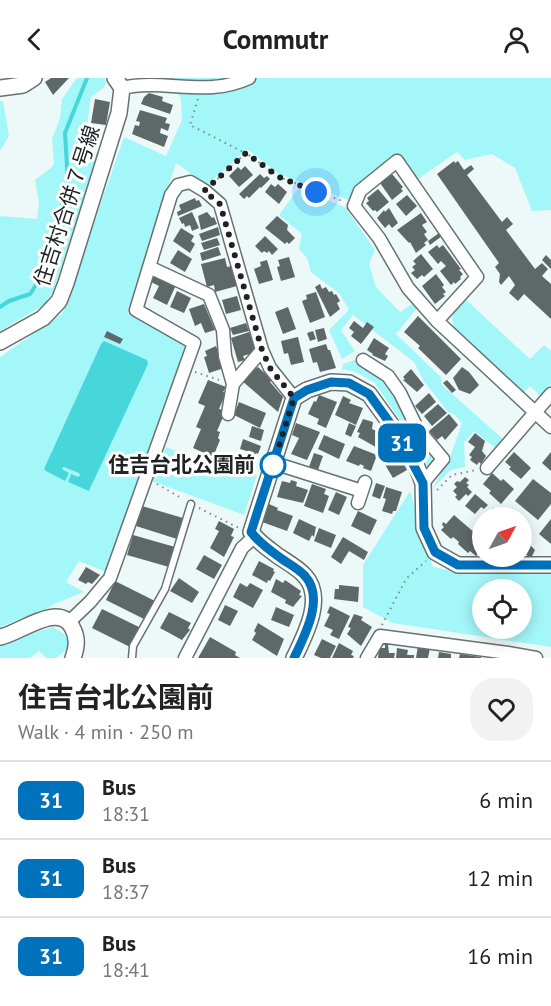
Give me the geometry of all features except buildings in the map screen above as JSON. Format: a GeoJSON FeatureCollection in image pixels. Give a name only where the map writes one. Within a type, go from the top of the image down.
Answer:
{"type":"FeatureCollection","features":[{"type":"Feature","properties":{"kind":"street"},"geometry":{"type":"LineString","coordinates":[[2,85],[23,86],[34,78]]}},
{"type":"Feature","properties":{"kind":"street"},"geometry":{"type":"LineString","coordinates":[[127,82],[202,87],[234,85],[249,78]]}},
{"type":"Feature","properties":{"kind":"street","name":"住吉村合併７号線"},"geometry":{"type":"LineString","coordinates":[[0,342],[43,318],[59,301],[127,82]]}},
{"type":"Feature","properties":{"kind":"street"},"geometry":{"type":"LineString","coordinates":[[437,321],[477,277],[397,161],[360,191],[354,206],[379,238],[408,288],[437,321],[551,426]]}},
{"type":"Feature","properties":{"kind":"street"},"geometry":{"type":"LineString","coordinates":[[69,622],[90,603],[110,578],[194,343],[136,310],[171,195],[178,185],[190,182],[220,204],[262,350],[270,368],[294,398]]}},
{"type":"Feature","properties":{"kind":"street"},"geometry":{"type":"LineString","coordinates":[[149,267],[209,295],[223,330],[225,356],[233,384],[228,414]]}},
{"type":"Feature","properties":{"kind":"street"},"geometry":{"type":"LineString","coordinates":[[233,384],[262,350]]}},
{"type":"Feature","properties":{"kind":"street"},"geometry":{"type":"LineString","coordinates":[[363,360],[393,371],[400,393],[417,428],[443,459],[423,483]]}},
{"type":"Feature","properties":{"kind":"street"},"geometry":{"type":"LineString","coordinates":[[185,658],[242,548],[252,534],[294,398],[307,390],[331,382],[349,383],[369,394],[395,430],[423,483],[424,528],[435,552],[458,565],[551,565]]}},
{"type":"Feature","properties":{"kind":"street"},"geometry":{"type":"LineString","coordinates":[[487,468],[551,394]]}},
{"type":"Feature","properties":{"kind":"street"},"geometry":{"type":"LineString","coordinates":[[274,463],[362,492]]}},
{"type":"Feature","properties":{"kind":"street"},"geometry":{"type":"LineString","coordinates":[[252,534],[305,576],[313,591],[313,609],[294,658]]}},
{"type":"Feature","properties":{"kind":"street"},"geometry":{"type":"LineString","coordinates":[[0,637],[8,636],[56,616],[69,622],[77,637],[72,656]]}},
{"type":"Feature","properties":{"kind":"street"},"geometry":{"type":"LineString","coordinates":[[367,658],[380,636],[536,658]]}},
{"type":"Feature","properties":{"kind":"lane"},"geometry":{"type":"LineString","coordinates":[[132,658],[133,646],[165,589],[191,504]]}},
{"type":"Feature","properties":{"kind":"path"},"geometry":{"type":"LineString","coordinates":[[202,87],[190,125],[246,153],[279,177],[354,206]]}},
{"type":"Feature","properties":{"kind":"path"},"geometry":{"type":"LineString","coordinates":[[204,191],[246,153]]}},
{"type":"Feature","properties":{"kind":"path"},"geometry":{"type":"LineString","coordinates":[[185,369],[233,384]]}},
{"type":"Feature","properties":{"kind":"path"},"geometry":{"type":"LineString","coordinates":[[424,502],[452,475],[487,468]]}},
{"type":"Feature","properties":{"kind":"path"},"geometry":{"type":"LineString","coordinates":[[146,478],[191,504],[252,534]]}},
{"type":"Feature","properties":{"kind":"path"},"geometry":{"type":"LineString","coordinates":[[380,636],[381,626],[406,579],[435,552]]}},
{"type":"Feature","properties":{"kind":"shaded area"},"geometry":{"type":"Polygon","coordinates":[[[77,78],[105,78],[106,81],[104,87],[91,97],[84,148],[99,154],[53,291],[45,304],[0,331],[0,216],[37,219],[39,203],[35,180],[54,163],[52,139],[60,118],[62,99],[77,78]]]}},
{"type":"Feature","properties":{"kind":"shaded area"},"geometry":{"type":"Polygon","coordinates":[[[172,78],[551,78],[551,210],[532,211],[515,168],[492,154],[465,160],[457,152],[418,179],[398,154],[355,188],[349,200],[279,174],[247,149],[207,185],[176,163],[127,313],[183,343],[185,350],[106,572],[79,561],[66,582],[84,592],[54,604],[36,616],[25,617],[0,627],[0,357],[62,314],[124,137],[166,156],[182,120],[181,100],[172,78]],[[147,361],[44,469],[68,473],[62,469],[66,467],[79,473],[78,477],[90,490],[147,361]]]}},
{"type":"Feature","properties":{"kind":"shaded area"},"geometry":{"type":"Polygon","coordinates":[[[0,101],[3,101],[9,136],[0,151],[0,101]]]}},
{"type":"Feature","properties":{"kind":"shaded area"},"geometry":{"type":"Polygon","coordinates":[[[298,189],[347,208],[375,250],[369,264],[376,287],[400,312],[412,304],[417,308],[396,334],[441,377],[441,384],[504,440],[497,449],[474,431],[464,443],[465,467],[451,470],[433,488],[452,452],[462,423],[454,414],[448,412],[423,380],[414,362],[353,315],[341,330],[355,351],[342,359],[329,330],[349,310],[340,294],[311,272],[307,258],[299,249],[302,234],[279,215],[298,189]]]}},
{"type":"Feature","properties":{"kind":"shaded area"},"geometry":{"type":"Polygon","coordinates":[[[464,298],[530,359],[544,345],[551,351],[551,384],[541,396],[530,386],[523,393],[453,327],[452,312],[464,298]]]}},
{"type":"Feature","properties":{"kind":"shaded area"},"geometry":{"type":"Polygon","coordinates":[[[104,341],[147,360],[148,364],[89,491],[68,482],[71,474],[78,477],[79,473],[64,467],[62,469],[69,473],[65,481],[44,469],[104,341]]]}},
{"type":"Feature","properties":{"kind":"shaded area"},"geometry":{"type":"Polygon","coordinates":[[[355,360],[384,379],[437,458],[428,467],[375,383],[356,372],[342,369],[343,364],[355,360]]]}},
{"type":"Feature","properties":{"kind":"shaded area"},"geometry":{"type":"Polygon","coordinates":[[[166,447],[226,470],[227,466],[257,475],[244,515],[152,481],[166,447]]]}},
{"type":"Feature","properties":{"kind":"shaded area"},"geometry":{"type":"Polygon","coordinates":[[[410,491],[433,567],[457,572],[551,573],[551,647],[498,639],[532,639],[532,579],[472,579],[472,635],[393,623],[363,607],[363,565],[410,491]]]}},
{"type":"Feature","properties":{"kind":"shaded area"},"geometry":{"type":"Polygon","coordinates":[[[53,627],[69,640],[67,649],[56,658],[46,658],[39,651],[30,658],[0,658],[0,643],[53,627]]]}},
{"type":"Feature","properties":{"kind":"waterway"},"geometry":{"type":"LineString","coordinates":[[0,307],[9,301],[30,294],[52,261],[55,230],[68,183],[65,133],[87,78]]}},
{"type":"Feature","properties":{"kind":"bus line","name":"31"},"geometry":{"type":"LineString","coordinates":[[294,658],[313,609],[313,591],[305,576],[254,537],[251,532],[290,408],[294,398],[307,390],[331,382],[349,383],[369,394],[395,430],[417,467],[423,483],[424,528],[435,552],[458,565],[551,565]]}},
{"type":"Feature","properties":{"kind":"place","name":"住吉台北公園前"},"geometry":{"type":"Point","coordinates":[273,465]}},
{"type":"Feature","properties":{"kind":"route"},"geometry":{"type":"LineString","coordinates":[[273,465],[294,398],[270,368],[262,350],[220,204],[204,191],[246,153],[279,177],[316,192]]}}]}
